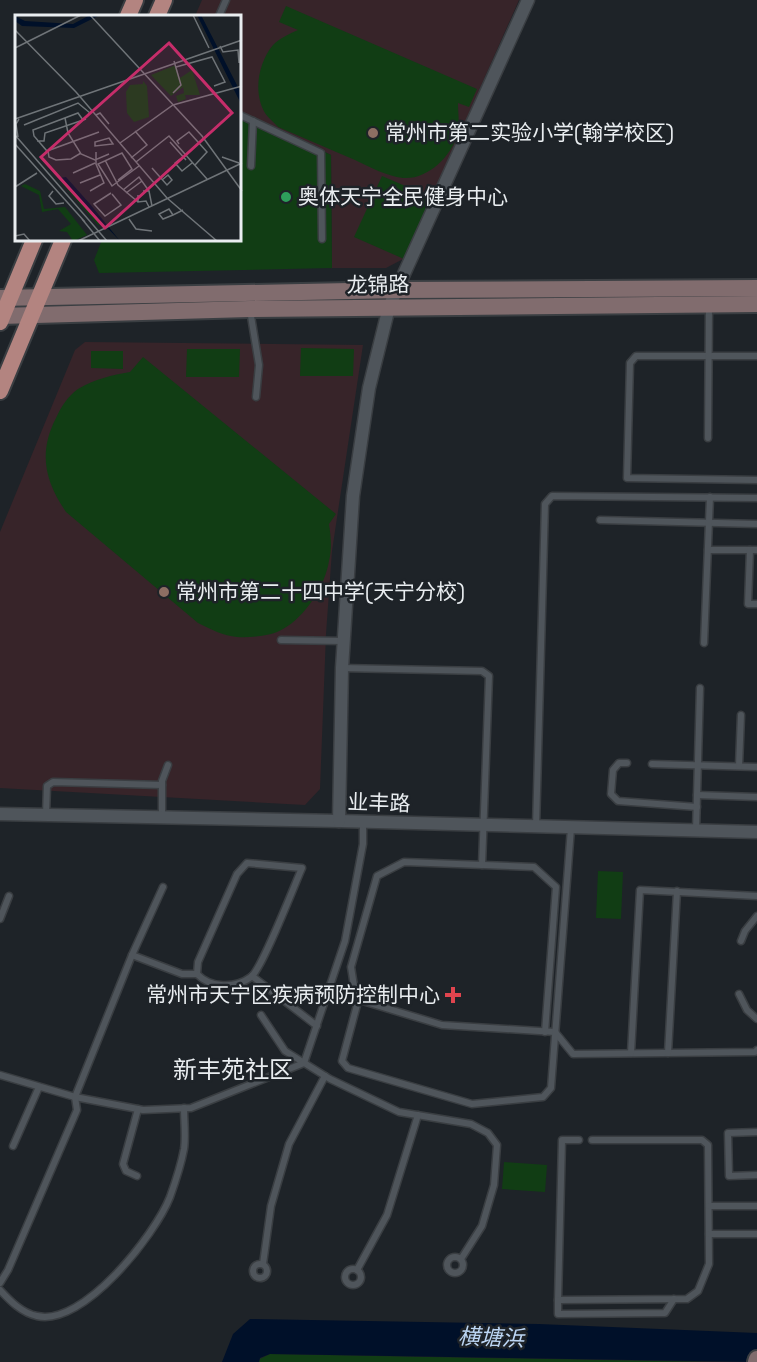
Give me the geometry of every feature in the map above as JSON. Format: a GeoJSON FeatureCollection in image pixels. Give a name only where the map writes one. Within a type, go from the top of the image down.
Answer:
{"type":"FeatureCollection","features":[{"type":"Feature","properties":{"kind":"main road"},"geometry":{"type":"LineString","coordinates":[[128,15],[135,0]]}},
{"type":"Feature","properties":{"kind":"main road"},"geometry":{"type":"LineString","coordinates":[[157,15],[164,0]]}},
{"type":"Feature","properties":{"kind":"main road"},"geometry":{"type":"LineString","coordinates":[[1,318],[5,298],[33,242]]}},
{"type":"Feature","properties":{"kind":"main road"},"geometry":{"type":"LineString","coordinates":[[0,391],[62,242]]}},
{"type":"Feature","properties":{"kind":"main road","name":"龙锦路"},"geometry":{"type":"LineString","coordinates":[[5,298],[398,290],[757,288]]}},
{"type":"Feature","properties":{"kind":"main road","name":"龙锦路"},"geometry":{"type":"LineString","coordinates":[[1,318],[31,315],[249,309],[757,304]]}},
{"type":"Feature","properties":{"kind":"street"},"geometry":{"type":"LineString","coordinates":[[339,821],[343,640],[353,496],[369,388],[389,307],[528,0]]}},
{"type":"Feature","properties":{"kind":"street","name":"业丰路"},"geometry":{"type":"LineString","coordinates":[[0,814],[757,832]]}},
{"type":"Feature","properties":{"kind":"lane"},"geometry":{"type":"LineString","coordinates":[[219,15],[226,0]]}},
{"type":"Feature","properties":{"kind":"lane"},"geometry":{"type":"LineString","coordinates":[[242,116],[321,153],[322,239]]}},
{"type":"Feature","properties":{"kind":"lane"},"geometry":{"type":"LineString","coordinates":[[251,166],[253,121]]}},
{"type":"Feature","properties":{"kind":"lane"},"geometry":{"type":"LineString","coordinates":[[708,438],[709,304]]}},
{"type":"Feature","properties":{"kind":"lane"},"geometry":{"type":"LineString","coordinates":[[249,309],[259,365],[256,397]]}},
{"type":"Feature","properties":{"kind":"lane"},"geometry":{"type":"LineString","coordinates":[[757,356],[636,356],[630,363],[627,478],[757,480]]}},
{"type":"Feature","properties":{"kind":"lane"},"geometry":{"type":"LineString","coordinates":[[536,827],[545,504],[552,496],[757,498]]}},
{"type":"Feature","properties":{"kind":"lane"},"geometry":{"type":"LineString","coordinates":[[704,643],[710,497]]}},
{"type":"Feature","properties":{"kind":"lane"},"geometry":{"type":"LineString","coordinates":[[600,520],[757,524]]}},
{"type":"Feature","properties":{"kind":"lane"},"geometry":{"type":"LineString","coordinates":[[708,550],[754,550],[749,576],[748,604],[757,604]]}},
{"type":"Feature","properties":{"kind":"lane"},"geometry":{"type":"LineString","coordinates":[[749,576],[757,577]]}},
{"type":"Feature","properties":{"kind":"lane"},"geometry":{"type":"LineString","coordinates":[[281,640],[343,640]]}},
{"type":"Feature","properties":{"kind":"lane"},"geometry":{"type":"LineString","coordinates":[[342,668],[482,670],[489,676],[482,865]]}},
{"type":"Feature","properties":{"kind":"lane"},"geometry":{"type":"LineString","coordinates":[[696,831],[700,688]]}},
{"type":"Feature","properties":{"kind":"lane"},"geometry":{"type":"LineString","coordinates":[[739,766],[741,715]]}},
{"type":"Feature","properties":{"kind":"lane"},"geometry":{"type":"LineString","coordinates":[[627,763],[619,763],[613,770],[611,794],[618,801],[697,807]]}},
{"type":"Feature","properties":{"kind":"lane"},"geometry":{"type":"LineString","coordinates":[[652,764],[757,766]]}},
{"type":"Feature","properties":{"kind":"lane"},"geometry":{"type":"LineString","coordinates":[[162,817],[162,785],[168,765]]}},
{"type":"Feature","properties":{"kind":"lane"},"geometry":{"type":"LineString","coordinates":[[46,815],[48,786],[53,782],[162,785]]}},
{"type":"Feature","properties":{"kind":"lane"},"geometry":{"type":"LineString","coordinates":[[697,795],[757,797]]}},
{"type":"Feature","properties":{"kind":"lane"},"geometry":{"type":"LineString","coordinates":[[304,1063],[345,941],[363,844],[363,822]]}},
{"type":"Feature","properties":{"kind":"lane"},"geometry":{"type":"LineString","coordinates":[[545,1032],[556,887],[534,867],[404,862],[377,876],[351,967],[357,1005],[342,1061],[348,1068],[472,1104],[543,1097],[551,1088],[571,828]]}},
{"type":"Feature","properties":{"kind":"lane"},"geometry":{"type":"LineString","coordinates":[[247,863],[302,868],[252,976],[237,983],[218,986],[204,982],[197,974],[198,962],[237,874],[247,863]]}},
{"type":"Feature","properties":{"kind":"lane"},"geometry":{"type":"LineString","coordinates":[[0,1283],[8,1270],[77,1110],[75,1097],[132,955],[163,887]]}},
{"type":"Feature","properties":{"kind":"lane"},"geometry":{"type":"LineString","coordinates":[[631,1053],[640,890],[757,896]]}},
{"type":"Feature","properties":{"kind":"lane"},"geometry":{"type":"LineString","coordinates":[[668,1053],[677,891]]}},
{"type":"Feature","properties":{"kind":"lane"},"geometry":{"type":"LineString","coordinates":[[0,919],[9,896]]}},
{"type":"Feature","properties":{"kind":"lane"},"geometry":{"type":"LineString","coordinates":[[741,940],[757,916]]}},
{"type":"Feature","properties":{"kind":"lane"},"geometry":{"type":"LineString","coordinates":[[132,955],[182,974],[197,974]]}},
{"type":"Feature","properties":{"kind":"lane"},"geometry":{"type":"LineString","coordinates":[[252,976],[316,1026]]}},
{"type":"Feature","properties":{"kind":"lane"},"geometry":{"type":"LineString","coordinates":[[739,994],[747,1010],[757,1019]]}},
{"type":"Feature","properties":{"kind":"lane"},"geometry":{"type":"LineString","coordinates":[[356,999],[442,1025],[555,1032],[573,1053],[755,1052],[757,1050]]}},
{"type":"Feature","properties":{"kind":"lane"},"geometry":{"type":"LineString","coordinates":[[261,1016],[285,1051],[325,1076],[399,1112],[471,1124],[489,1133],[497,1145],[494,1185],[482,1226],[460,1259]]}},
{"type":"Feature","properties":{"kind":"lane"},"geometry":{"type":"LineString","coordinates":[[0,1075],[75,1097],[138,1109],[191,1108],[304,1063]]}},
{"type":"Feature","properties":{"kind":"lane"},"geometry":{"type":"LineString","coordinates":[[263,1264],[271,1206],[289,1144],[325,1076]]}},
{"type":"Feature","properties":{"kind":"lane"},"geometry":{"type":"LineString","coordinates":[[13,1146],[39,1087]]}},
{"type":"Feature","properties":{"kind":"lane"},"geometry":{"type":"LineString","coordinates":[[0,1290],[16,1306],[38,1317],[65,1314],[100,1290],[143,1244],[169,1198],[184,1148],[184,1108]]}},
{"type":"Feature","properties":{"kind":"lane"},"geometry":{"type":"LineString","coordinates":[[137,1176],[126,1171],[123,1164],[138,1109]]}},
{"type":"Feature","properties":{"kind":"lane"},"geometry":{"type":"LineString","coordinates":[[357,1270],[387,1215],[418,1115]]}},
{"type":"Feature","properties":{"kind":"lane"},"geometry":{"type":"LineString","coordinates":[[757,1132],[729,1133],[729,1176],[757,1175]]}},
{"type":"Feature","properties":{"kind":"lane"},"geometry":{"type":"LineString","coordinates":[[579,1140],[562,1140],[558,1314],[665,1313],[674,1299]]}},
{"type":"Feature","properties":{"kind":"lane"},"geometry":{"type":"LineString","coordinates":[[558,1300],[687,1299],[698,1291],[709,1264],[708,1145],[702,1140],[592,1140]]}},
{"type":"Feature","properties":{"kind":"lane"},"geometry":{"type":"LineString","coordinates":[[710,1206],[757,1206]]}},
{"type":"Feature","properties":{"kind":"lane"},"geometry":{"type":"LineString","coordinates":[[709,1234],[757,1234]]}},
{"type":"Feature","properties":{"kind":"shaded area","name":"常州市第二实验小学(翰学校区)"},"geometry":{"type":"Polygon","coordinates":[[[202,0],[519,0],[405,258],[386,268],[332,268],[331,155],[242,112],[242,15],[195,15],[202,0]]]}},
{"type":"Feature","properties":{"kind":"shaded area","name":"常州市第二十四中学(天宁分校)"},"geometry":{"type":"Polygon","coordinates":[[[85,342],[363,345],[332,551],[326,634],[320,789],[305,805],[0,788],[0,532],[75,350],[85,342]]]}},
{"type":"Feature","properties":{"kind":"green space"},"geometry":{"type":"Polygon","coordinates":[[[286,6],[477,89],[469,107],[458,103],[457,135],[444,159],[437,166],[412,178],[397,177],[378,171],[278,127],[266,115],[261,105],[258,87],[264,60],[273,45],[298,30],[279,22],[286,6]]]}},
{"type":"Feature","properties":{"kind":"green space","name":"奥体天宁全民健身中心"},"geometry":{"type":"Polygon","coordinates":[[[242,112],[331,155],[332,268],[99,273],[94,260],[101,242],[242,242],[242,112]]]}},
{"type":"Feature","properties":{"kind":"green space"},"geometry":{"type":"Polygon","coordinates":[[[382,176],[431,197],[404,259],[354,237],[382,176]]]}},
{"type":"Feature","properties":{"kind":"green space"},"geometry":{"type":"Polygon","coordinates":[[[301,348],[354,349],[353,376],[300,376],[301,348]]]}},
{"type":"Feature","properties":{"kind":"green space"},"geometry":{"type":"Polygon","coordinates":[[[187,349],[240,349],[239,377],[186,377],[187,349]]]}},
{"type":"Feature","properties":{"kind":"green space"},"geometry":{"type":"Polygon","coordinates":[[[91,351],[123,351],[123,369],[91,368],[91,351]]]}},
{"type":"Feature","properties":{"kind":"green space"},"geometry":{"type":"Polygon","coordinates":[[[143,357],[336,514],[329,524],[330,556],[323,580],[313,600],[299,617],[278,631],[261,636],[237,637],[222,634],[198,623],[66,512],[53,489],[46,466],[47,443],[50,431],[65,402],[78,389],[91,383],[130,372],[143,357]]]}},
{"type":"Feature","properties":{"kind":"green space"},"geometry":{"type":"Polygon","coordinates":[[[598,871],[623,872],[621,919],[596,918],[598,871]]]}},
{"type":"Feature","properties":{"kind":"green space"},"geometry":{"type":"Polygon","coordinates":[[[504,1162],[547,1165],[545,1192],[502,1189],[504,1162]]]}},
{"type":"Feature","properties":{"kind":"green space"},"geometry":{"type":"Polygon","coordinates":[[[270,1354],[706,1362],[259,1362],[260,1359],[270,1354]]]}},
{"type":"Feature","properties":{"kind":"water","name":"横塘浜"},"geometry":{"type":"Polygon","coordinates":[[[250,1319],[539,1324],[757,1333],[757,1362],[270,1354],[260,1358],[259,1362],[222,1362],[233,1334],[250,1319]]]}},
{"type":"Feature","properties":{"kind":"place","name":"常州市第二实验小学(翰学校区)"},"geometry":{"type":"Point","coordinates":[373,133]}},
{"type":"Feature","properties":{"kind":"place","name":"奥体天宁全民健身中心"},"geometry":{"type":"Point","coordinates":[286,197]}},
{"type":"Feature","properties":{"kind":"place","name":"常州市第二十四中学(天宁分校)"},"geometry":{"type":"Point","coordinates":[164,592]}},
{"type":"Feature","properties":{"kind":"place","name":"常州市天宁区疾病预防控制中心"},"geometry":{"type":"Point","coordinates":[453,995]}},
{"type":"Feature","properties":{"kind":"district","name":"新丰苑社区"},"geometry":{"type":"Point","coordinates":[233,1070]}}]}
